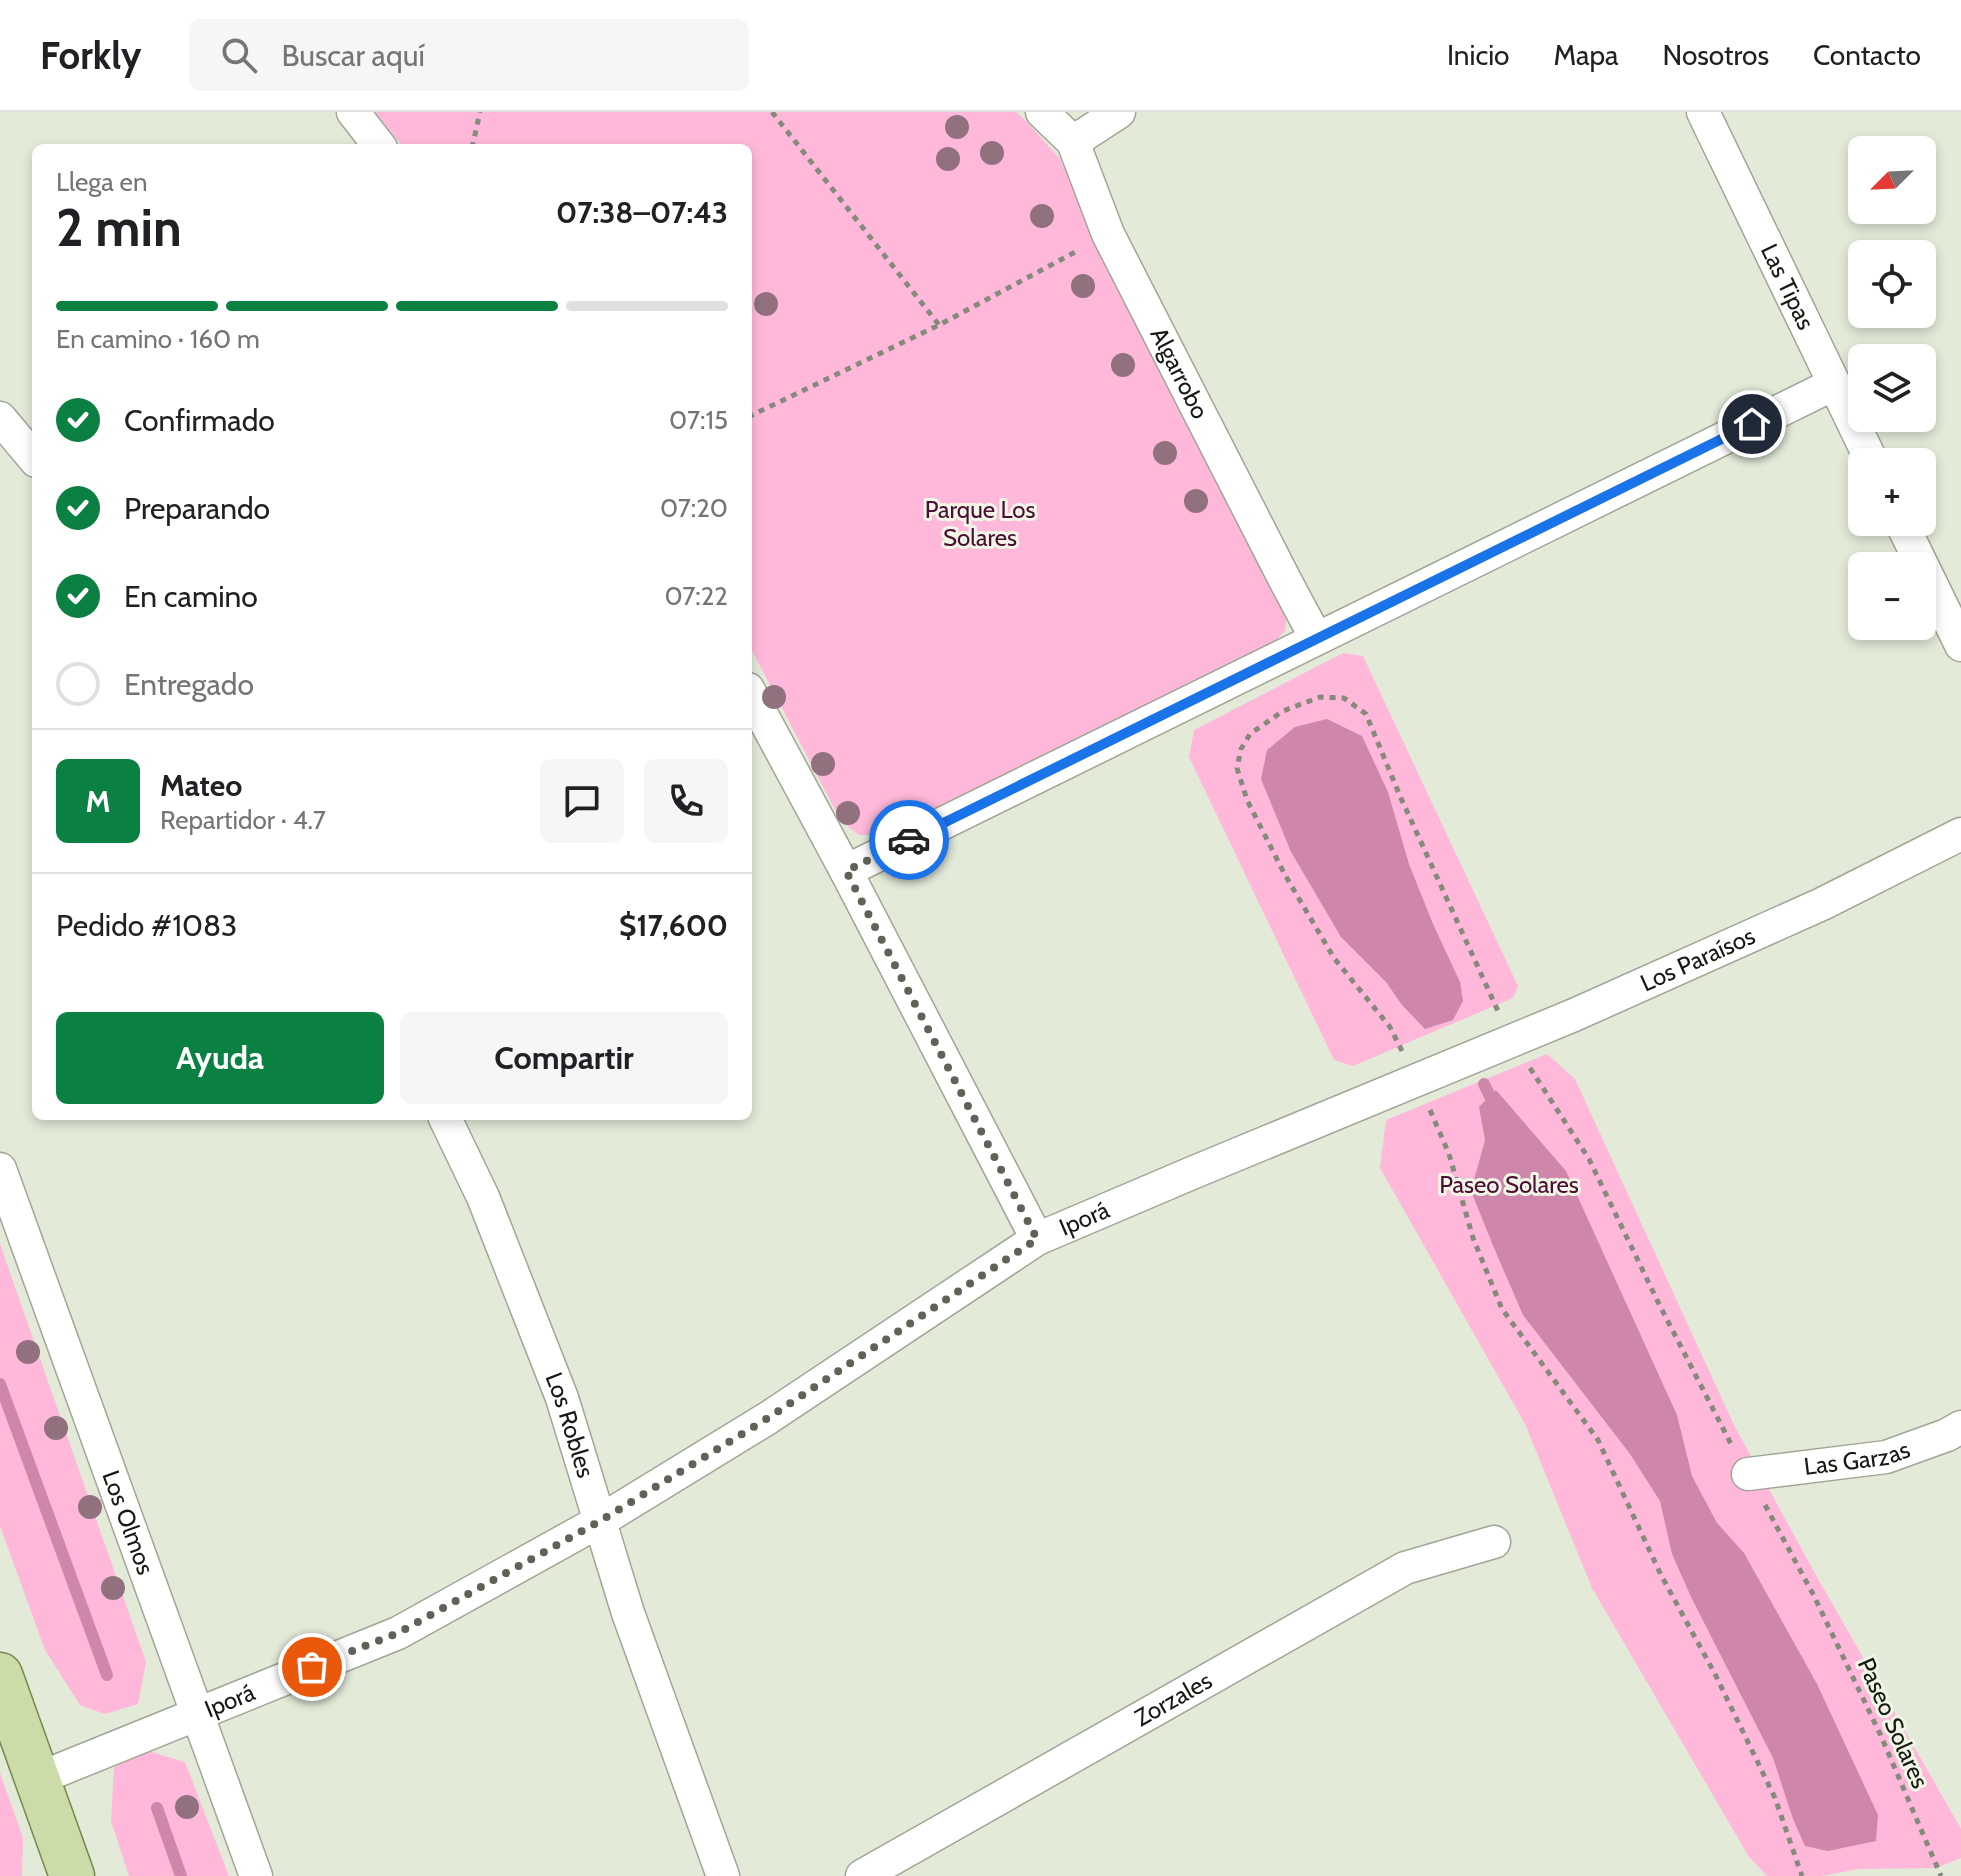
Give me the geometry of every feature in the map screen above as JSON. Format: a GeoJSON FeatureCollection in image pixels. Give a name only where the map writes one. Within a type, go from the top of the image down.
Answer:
{"type":"FeatureCollection","features":[{"type":"Feature","properties":{"kind":"main road"},"geometry":{"type":"LineString","coordinates":[[0,1675],[72,1876]]}},
{"type":"Feature","properties":{"kind":"street"},"geometry":{"type":"LineString","coordinates":[[353,112],[378,144]]}},
{"type":"Feature","properties":{"kind":"street","name":"Algarrobo"},"geometry":{"type":"LineString","coordinates":[[1042,112],[1073,142],[1108,234],[1316,638]]}},
{"type":"Feature","properties":{"kind":"street"},"geometry":{"type":"LineString","coordinates":[[1073,142],[1119,112]]}},
{"type":"Feature","properties":{"kind":"street","name":"Las Tipas"},"geometry":{"type":"LineString","coordinates":[[1703,112],[1865,448]]}},
{"type":"Feature","properties":{"kind":"street"},"geometry":{"type":"LineString","coordinates":[[846,871],[1834,384]]}},
{"type":"Feature","properties":{"kind":"street"},"geometry":{"type":"LineString","coordinates":[[0,418],[32,456]]}},
{"type":"Feature","properties":{"kind":"street"},"geometry":{"type":"LineString","coordinates":[[1908,536],[1961,645]]}},
{"type":"Feature","properties":{"kind":"street"},"geometry":{"type":"LineString","coordinates":[[752,696],[1037,1239]]}},
{"type":"Feature","properties":{"kind":"street","name":"Los Paraísos"},"geometry":{"type":"LineString","coordinates":[[1423,1077],[1574,1015],[1822,904],[1961,834]]}},
{"type":"Feature","properties":{"kind":"street","name":"Iporá"},"geometry":{"type":"LineString","coordinates":[[37,1779],[398,1633],[600,1521],[768,1418],[1037,1239],[1423,1077]]}},
{"type":"Feature","properties":{"kind":"street","name":"Los Robles"},"geometry":{"type":"LineString","coordinates":[[446,1120],[483,1197],[562,1398],[628,1613],[723,1876]]}},
{"type":"Feature","properties":{"kind":"street","name":"Los Olmos"},"geometry":{"type":"LineString","coordinates":[[0,1169],[256,1876]]}},
{"type":"Feature","properties":{"kind":"street","name":"Las Garzas"},"geometry":{"type":"LineString","coordinates":[[1748,1474],[1886,1457],[1961,1427]]}},
{"type":"Feature","properties":{"kind":"street","name":"Zorzales"},"geometry":{"type":"LineString","coordinates":[[862,1876],[1405,1568],[1494,1542]]}},
{"type":"Feature","properties":{"kind":"path"},"geometry":{"type":"LineString","coordinates":[[474,144],[480,112]]}},
{"type":"Feature","properties":{"kind":"path"},"geometry":{"type":"LineString","coordinates":[[772,112],[859,219],[939,325]]}},
{"type":"Feature","properties":{"kind":"path"},"geometry":{"type":"LineString","coordinates":[[752,415],[939,325],[1108,234]]}},
{"type":"Feature","properties":{"kind":"path","name":"Paseo Solares"},"geometry":{"type":"LineString","coordinates":[[1802,1876],[1775,1798],[1715,1674],[1661,1575],[1598,1440],[1502,1309],[1473,1238],[1423,1077],[1390,1027],[1334,958],[1285,875],[1247,800],[1237,768],[1241,749],[1250,734],[1283,711],[1320,697],[1344,698],[1366,714],[1400,796],[1512,1040],[1589,1159],[1659,1304],[1821,1610],[1881,1736],[1941,1876]]}},
{"type":"Feature","properties":{"kind":"green space","name":"Parque Los Solares"},"geometry":{"type":"Polygon","coordinates":[[[375,112],[1016,112],[1060,159],[1110,272],[1287,614],[1285,631],[1272,644],[941,805],[886,835],[859,835],[841,821],[752,651],[752,144],[401,144],[375,112]]]}},
{"type":"Feature","properties":{"kind":"green space"},"geometry":{"type":"Polygon","coordinates":[[[1343,653],[1363,656],[1518,986],[1513,998],[1353,1066],[1334,1060],[1189,757],[1194,730],[1343,653]]]}},
{"type":"Feature","properties":{"kind":"green space","name":"Paseo Solares"},"geometry":{"type":"Polygon","coordinates":[[[1547,1054],[1575,1079],[1734,1425],[1961,1829],[1961,1858],[1936,1868],[1859,1869],[1822,1876],[1767,1876],[1749,1857],[1592,1588],[1525,1424],[1380,1168],[1386,1120],[1547,1054]]]}},
{"type":"Feature","properties":{"kind":"green space"},"geometry":{"type":"Polygon","coordinates":[[[0,1244],[146,1662],[138,1704],[105,1714],[80,1705],[45,1650],[0,1526],[0,1244]]]}},
{"type":"Feature","properties":{"kind":"green space"},"geometry":{"type":"Polygon","coordinates":[[[148,1751],[185,1762],[229,1876],[129,1876],[111,1821],[114,1767],[148,1751]]]}},
{"type":"Feature","properties":{"kind":"green space"},"geometry":{"type":"Polygon","coordinates":[[[0,1773],[23,1838],[22,1876],[0,1876],[0,1773]]]}},
{"type":"Feature","properties":{"kind":"shaded area"},"geometry":{"type":"Polygon","coordinates":[[[1327,719],[1362,736],[1388,792],[1409,864],[1460,982],[1463,1001],[1453,1020],[1425,1029],[1386,982],[1341,937],[1291,852],[1261,779],[1267,750],[1295,727],[1327,719]]]}},
{"type":"Feature","properties":{"kind":"shaded area"},"geometry":{"type":"Polygon","coordinates":[[[1496,1090],[1566,1171],[1677,1415],[1692,1476],[1717,1523],[1744,1553],[1817,1684],[1878,1815],[1876,1841],[1828,1851],[1805,1846],[1773,1758],[1672,1554],[1660,1501],[1630,1454],[1523,1315],[1471,1191],[1485,1140],[1479,1107],[1496,1090]]]}},
{"type":"Feature","properties":{"kind":"waterway"},"geometry":{"type":"LineString","coordinates":[[1484,1084],[1497,1111]]}},
{"type":"Feature","properties":{"kind":"waterway"},"geometry":{"type":"LineString","coordinates":[[0,1384],[107,1675]]}},
{"type":"Feature","properties":{"kind":"waterway"},"geometry":{"type":"LineString","coordinates":[[157,1808],[181,1876]]}},
{"type":"Feature","properties":{"kind":"way so far"},"geometry":{"type":"LineString","coordinates":[[312,1667],[398,1633],[600,1521],[768,1418],[1037,1239],[846,871],[909,840]]}},
{"type":"Feature","properties":{"kind":"route"},"geometry":{"type":"LineString","coordinates":[[909,840],[1752,424]]}}]}
